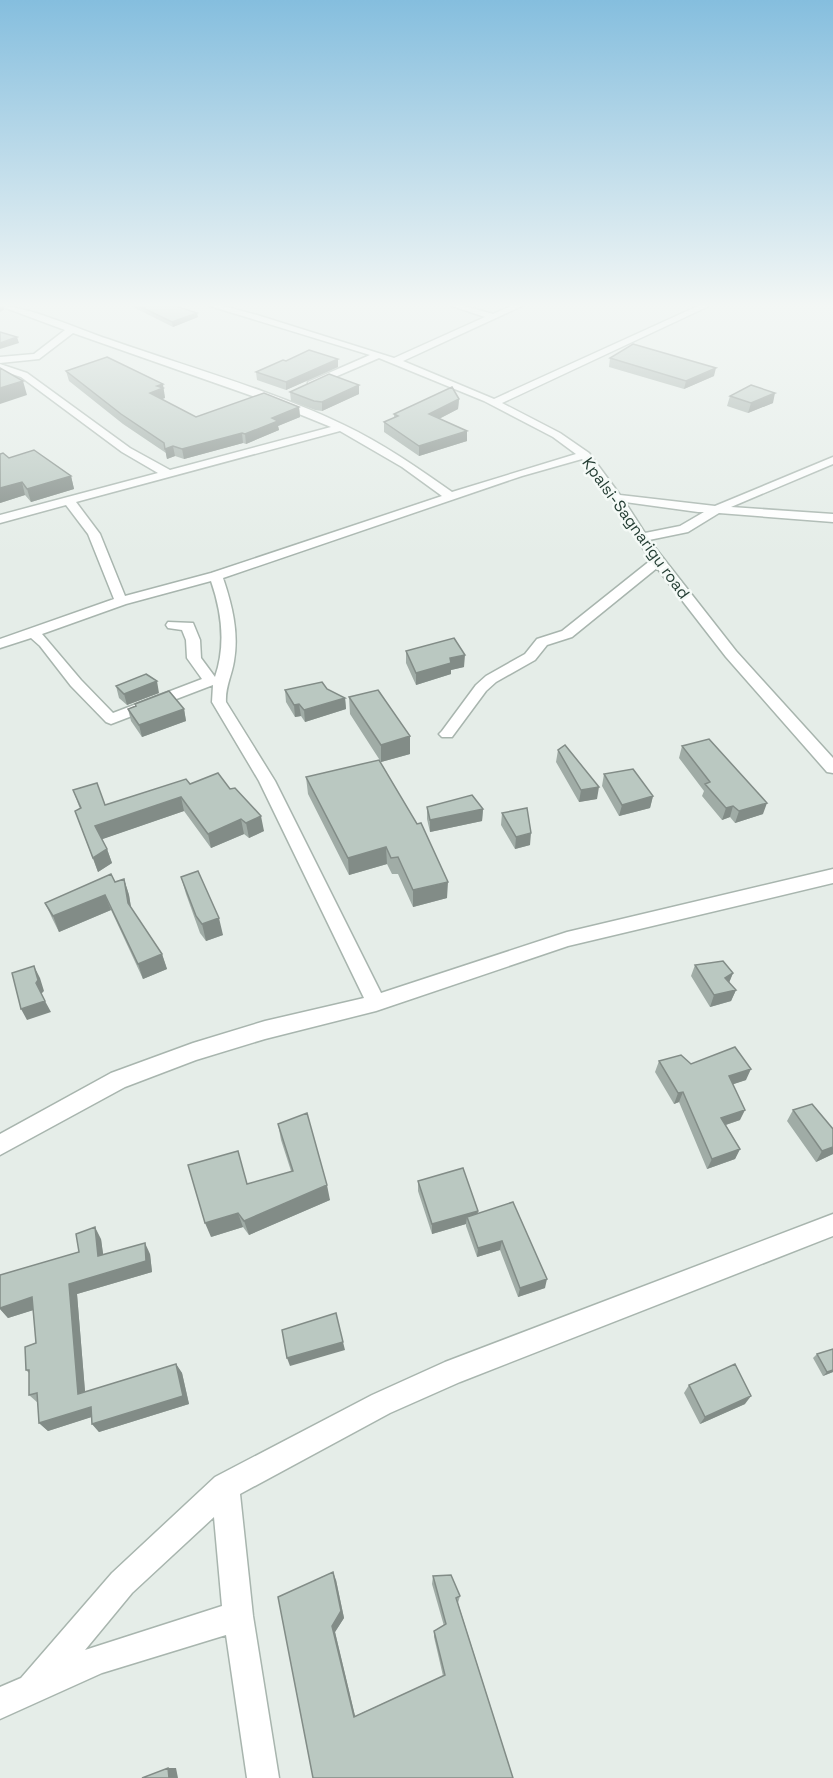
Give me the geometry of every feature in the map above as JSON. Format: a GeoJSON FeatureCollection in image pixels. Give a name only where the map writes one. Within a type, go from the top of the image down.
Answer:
{"type":"FeatureCollection","features":[{"type":"Feature","properties":{"kind":"street"},"geometry":{"type":"LineString","coordinates":[[43,389],[126,450],[167,473]]}},
{"type":"Feature","properties":{"kind":"street"},"geometry":{"type":"LineString","coordinates":[[254,389],[281,398],[341,427],[406,465],[450,496]]}},
{"type":"Feature","properties":{"kind":"street","name":"Kpalsi-Sagnarigu road"},"geometry":{"type":"LineString","coordinates":[[463,389],[495,402],[546,429],[585,455],[618,498],[640,537],[700,616],[833,768]]}},
{"type":"Feature","properties":{"kind":"street"},"geometry":{"type":"LineString","coordinates":[[495,402],[523,389]]}},
{"type":"Feature","properties":{"kind":"street"},"geometry":{"type":"LineString","coordinates":[[0,519],[341,427]]}},
{"type":"Feature","properties":{"kind":"street"},"geometry":{"type":"LineString","coordinates":[[0,644],[122,601],[216,576],[450,496],[585,455]]}},
{"type":"Feature","properties":{"kind":"street"},"geometry":{"type":"LineString","coordinates":[[640,537],[663,535],[684,529],[696,524],[716,509],[833,460]]}},
{"type":"Feature","properties":{"kind":"street"},"geometry":{"type":"LineString","coordinates":[[618,498],[716,509],[833,518]]}},
{"type":"Feature","properties":{"kind":"street"},"geometry":{"type":"LineString","coordinates":[[68,500],[94,534],[122,601]]}},
{"type":"Feature","properties":{"kind":"street"},"geometry":{"type":"LineString","coordinates":[[447,734],[481,688],[491,679],[530,657],[542,642],[567,634],[658,561]]}},
{"type":"Feature","properties":{"kind":"street"},"geometry":{"type":"LineString","coordinates":[[216,576],[223,597],[230,638],[227,663],[219,689],[219,702],[267,782],[376,1003]]}},
{"type":"Feature","properties":{"kind":"street"},"geometry":{"type":"LineString","coordinates":[[32,632],[45,643],[76,683],[111,719],[211,681],[194,658],[193,640],[188,626],[172,625]]}},
{"type":"Feature","properties":{"kind":"street"},"geometry":{"type":"LineString","coordinates":[[0,1145],[118,1080],[193,1052],[265,1030],[376,1003],[567,939],[833,876]]}},
{"type":"Feature","properties":{"kind":"street"},"geometry":{"type":"LineString","coordinates":[[32,1688],[122,1584],[225,1487],[381,1404],[454,1371],[833,1225]]}},
{"type":"Feature","properties":{"kind":"street"},"geometry":{"type":"LineString","coordinates":[[225,1487],[238,1616],[263,1778]]}},
{"type":"Feature","properties":{"kind":"street"},"geometry":{"type":"LineString","coordinates":[[0,1703],[99,1659],[238,1616]]}},
{"type":"Feature","properties":{"kind":"building"},"geometry":{"type":"Polygon","coordinates":[[[89,389],[160,389],[150,393],[196,417],[264,393],[299,407],[272,418],[278,421],[245,434],[182,449],[173,446],[165,449],[164,443],[89,389]]]}},
{"type":"Feature","properties":{"kind":"building"},"geometry":{"type":"Polygon","coordinates":[[[297,389],[350,389],[322,402],[290,392],[297,389]]]}},
{"type":"Feature","properties":{"kind":"building"},"geometry":{"type":"Polygon","coordinates":[[[448,389],[453,389],[459,399],[429,414],[467,431],[419,446],[384,422],[398,416],[394,414],[448,389]]]}},
{"type":"Feature","properties":{"kind":"building"},"geometry":{"type":"Polygon","coordinates":[[[743,389],[763,389],[775,393],[751,403],[730,396],[743,389]]]}},
{"type":"Feature","properties":{"kind":"building"},"geometry":{"type":"Polygon","coordinates":[[[34,450],[71,476],[27,489],[22,482],[0,488],[0,454],[3,453],[9,458],[34,450]]]}},
{"type":"Feature","properties":{"kind":"building"},"geometry":{"type":"Polygon","coordinates":[[[454,638],[465,655],[450,658],[451,663],[416,673],[406,651],[454,638]]]}},
{"type":"Feature","properties":{"kind":"building"},"geometry":{"type":"Polygon","coordinates":[[[146,674],[157,681],[124,694],[116,686],[146,674]]]}},
{"type":"Feature","properties":{"kind":"building"},"geometry":{"type":"Polygon","coordinates":[[[322,682],[327,689],[345,698],[304,710],[299,704],[294,705],[285,690],[322,682]]]}},
{"type":"Feature","properties":{"kind":"building"},"geometry":{"type":"Polygon","coordinates":[[[378,690],[410,736],[381,745],[349,697],[378,690]]]}},
{"type":"Feature","properties":{"kind":"building"},"geometry":{"type":"Polygon","coordinates":[[[169,691],[184,709],[139,725],[128,709],[169,691]]]}},
{"type":"Feature","properties":{"kind":"building"},"geometry":{"type":"Polygon","coordinates":[[[709,739],[767,803],[739,811],[733,806],[726,808],[705,784],[710,782],[682,746],[709,739]]]}},
{"type":"Feature","properties":{"kind":"building"},"geometry":{"type":"Polygon","coordinates":[[[565,745],[599,787],[581,790],[558,750],[565,745]]]}},
{"type":"Feature","properties":{"kind":"building"},"geometry":{"type":"Polygon","coordinates":[[[379,760],[417,824],[421,823],[448,882],[413,890],[398,857],[391,858],[386,847],[348,858],[306,777],[379,760]]]}},
{"type":"Feature","properties":{"kind":"building"},"geometry":{"type":"Polygon","coordinates":[[[633,769],[653,796],[622,805],[604,774],[633,769]]]}},
{"type":"Feature","properties":{"kind":"building"},"geometry":{"type":"Polygon","coordinates":[[[218,773],[230,789],[235,788],[261,816],[246,823],[241,819],[208,834],[181,797],[95,826],[107,849],[93,858],[75,811],[81,808],[73,790],[97,783],[105,805],[186,779],[190,784],[218,773]]]}},
{"type":"Feature","properties":{"kind":"building"},"geometry":{"type":"Polygon","coordinates":[[[472,795],[483,809],[430,820],[427,807],[472,795]]]}},
{"type":"Feature","properties":{"kind":"building"},"geometry":{"type":"Polygon","coordinates":[[[527,808],[531,833],[516,837],[502,813],[527,808]]]}},
{"type":"Feature","properties":{"kind":"building"},"geometry":{"type":"Polygon","coordinates":[[[198,871],[219,918],[202,924],[196,916],[181,877],[198,871]]]}},
{"type":"Feature","properties":{"kind":"building"},"geometry":{"type":"Polygon","coordinates":[[[111,874],[115,882],[124,879],[128,903],[162,954],[138,964],[105,895],[53,916],[45,903],[111,874]]]}},
{"type":"Feature","properties":{"kind":"building"},"geometry":{"type":"Polygon","coordinates":[[[723,961],[733,973],[725,978],[736,990],[714,995],[695,965],[723,961]]]}},
{"type":"Feature","properties":{"kind":"building"},"geometry":{"type":"Polygon","coordinates":[[[34,966],[38,980],[36,983],[45,1001],[21,1009],[12,973],[34,966]]]}},
{"type":"Feature","properties":{"kind":"building"},"geometry":{"type":"Polygon","coordinates":[[[735,1047],[751,1069],[729,1076],[745,1110],[721,1118],[740,1149],[712,1159],[683,1092],[678,1093],[659,1061],[681,1055],[691,1064],[735,1047]]]}},
{"type":"Feature","properties":{"kind":"building"},"geometry":{"type":"Polygon","coordinates":[[[812,1104],[833,1129],[833,1147],[822,1151],[793,1110],[812,1104]]]}},
{"type":"Feature","properties":{"kind":"building"},"geometry":{"type":"Polygon","coordinates":[[[307,1113],[327,1185],[244,1221],[238,1213],[205,1223],[188,1165],[238,1151],[247,1184],[293,1171],[278,1124],[307,1113]]]}},
{"type":"Feature","properties":{"kind":"building"},"geometry":{"type":"Polygon","coordinates":[[[463,1168],[478,1211],[432,1224],[418,1181],[463,1168]]]}},
{"type":"Feature","properties":{"kind":"building"},"geometry":{"type":"Polygon","coordinates":[[[513,1202],[547,1279],[520,1288],[502,1241],[478,1248],[467,1217],[513,1202]]]}},
{"type":"Feature","properties":{"kind":"building"},"geometry":{"type":"Polygon","coordinates":[[[95,1227],[98,1256],[145,1243],[146,1261],[69,1284],[78,1394],[176,1364],[183,1396],[92,1424],[91,1407],[39,1423],[37,1393],[29,1395],[29,1370],[26,1370],[25,1347],[36,1343],[32,1297],[0,1308],[0,1275],[79,1252],[76,1234],[95,1227]]]}},
{"type":"Feature","properties":{"kind":"building"},"geometry":{"type":"Polygon","coordinates":[[[336,1313],[343,1342],[287,1358],[282,1330],[336,1313]]]}},
{"type":"Feature","properties":{"kind":"building"},"geometry":{"type":"Polygon","coordinates":[[[833,1349],[833,1370],[827,1372],[817,1354],[833,1349]]]}},
{"type":"Feature","properties":{"kind":"building"},"geometry":{"type":"Polygon","coordinates":[[[735,1364],[751,1396],[705,1417],[689,1385],[735,1364]]]}},
{"type":"Feature","properties":{"kind":"building"},"geometry":{"type":"Polygon","coordinates":[[[333,1572],[341,1611],[332,1626],[354,1717],[445,1675],[434,1631],[446,1624],[433,1576],[451,1575],[460,1596],[456,1598],[513,1778],[313,1778],[278,1597],[333,1572]]]}},
{"type":"Feature","properties":{"kind":"building"},"geometry":{"type":"Polygon","coordinates":[[[168,1768],[169,1778],[142,1778],[168,1768]]]}}]}
